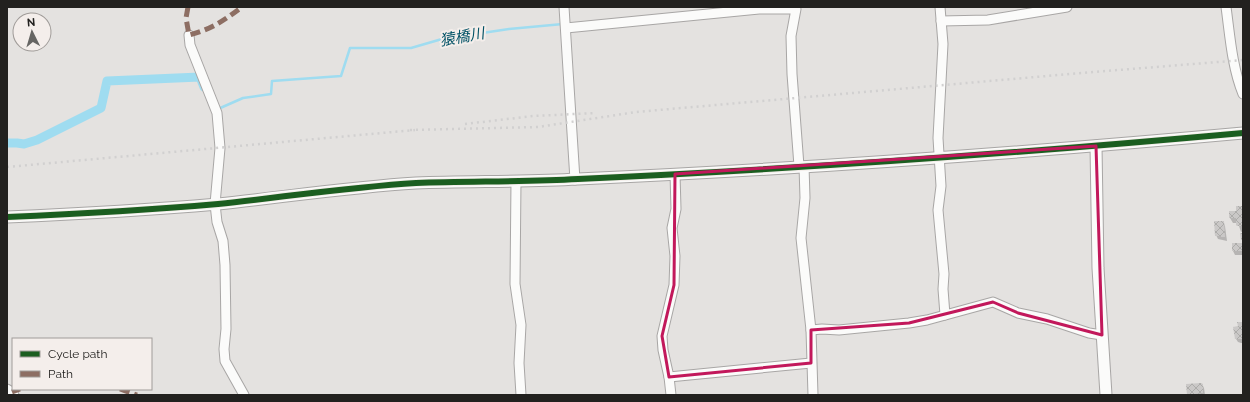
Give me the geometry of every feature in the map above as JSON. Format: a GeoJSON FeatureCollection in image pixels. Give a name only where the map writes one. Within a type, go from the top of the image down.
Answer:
{"type":"FeatureCollection","features":[{"type":"Feature","properties":{"kind":"street"},"geometry":{"type":"LineString","coordinates":[[564,7],[575,180]]}},
{"type":"Feature","properties":{"kind":"street"},"geometry":{"type":"LineString","coordinates":[[940,7],[943,44],[938,138],[941,186],[938,210],[944,274],[943,289],[945,315]]}},
{"type":"Feature","properties":{"kind":"street"},"geometry":{"type":"LineString","coordinates":[[941,21],[988,20],[1066,7]]}},
{"type":"Feature","properties":{"kind":"street"},"geometry":{"type":"LineString","coordinates":[[1226,7],[1234,60],[1239,84],[1243,94]]}},
{"type":"Feature","properties":{"kind":"street"},"geometry":{"type":"LineString","coordinates":[[565,25],[759,8],[796,9],[791,36],[792,67],[805,198],[801,238],[811,330],[813,395]]}},
{"type":"Feature","properties":{"kind":"street"},"geometry":{"type":"LineString","coordinates":[[189,35],[190,45],[216,110],[220,148],[214,204],[223,241],[225,265],[225,361],[244,395]]}},
{"type":"Feature","properties":{"kind":"street"},"geometry":{"type":"LineString","coordinates":[[7,217],[98,213],[214,204],[353,188],[417,183],[575,180],[675,174],[1096,146],[1243,133]]}},
{"type":"Feature","properties":{"kind":"street"},"geometry":{"type":"LineString","coordinates":[[1096,146],[1098,268],[1106,395]]}},
{"type":"Feature","properties":{"kind":"street"},"geometry":{"type":"LineString","coordinates":[[671,395],[662,336],[674,284],[675,256],[672,228],[676,209],[675,174]]}},
{"type":"Feature","properties":{"kind":"street"},"geometry":{"type":"LineString","coordinates":[[516,181],[516,284],[521,325],[519,363],[521,395]]}},
{"type":"Feature","properties":{"kind":"street"},"geometry":{"type":"LineString","coordinates":[[811,330],[839,330],[909,324],[993,302],[1018,313],[1047,319],[1089,333],[1102,335]]}},
{"type":"Feature","properties":{"kind":"street"},"geometry":{"type":"LineString","coordinates":[[669,377],[811,363]]}},
{"type":"Feature","properties":{"kind":"street"},"geometry":{"type":"LineString","coordinates":[[7,390],[12,392],[14,395]]}},
{"type":"Feature","properties":{"kind":"highlighted area"},"geometry":{"type":"Polygon","coordinates":[[[1096,146],[1102,335],[1018,313],[993,302],[909,323],[811,330],[811,363],[669,377],[662,336],[674,285],[675,174],[1096,146]]]}},
{"type":"Feature","properties":{"kind":"building"},"geometry":{"type":"Polygon","coordinates":[[[1236,206],[1243,206],[1243,226],[1236,225],[1236,218],[1229,218],[1229,211],[1236,211],[1236,206]]]}},
{"type":"Feature","properties":{"kind":"building"},"geometry":{"type":"Polygon","coordinates":[[[1214,221],[1224,221],[1225,237],[1215,236],[1214,221]]]}},
{"type":"Feature","properties":{"kind":"building"},"geometry":{"type":"Polygon","coordinates":[[[1240,233],[1243,233],[1243,240],[1241,240],[1240,233]]]}},
{"type":"Feature","properties":{"kind":"building"},"geometry":{"type":"Polygon","coordinates":[[[1232,243],[1243,243],[1243,251],[1232,251],[1232,243]]]}},
{"type":"Feature","properties":{"kind":"building"},"geometry":{"type":"Polygon","coordinates":[[[1237,322],[1243,322],[1243,339],[1235,339],[1233,327],[1238,326],[1237,322]]]}},
{"type":"Feature","properties":{"kind":"building"},"geometry":{"type":"Polygon","coordinates":[[[1186,384],[1203,384],[1203,393],[1187,395],[1186,384]]]}},
{"type":"Feature","properties":{"kind":"waterway","name":"猿橋川"},"geometry":{"type":"LineString","coordinates":[[218,109],[243,98],[271,94],[272,81],[341,76],[350,48],[411,48],[442,39],[509,29],[563,24]]}},
{"type":"Feature","properties":{"kind":"waterway"},"geometry":{"type":"LineString","coordinates":[[7,143],[24,144],[37,140],[101,108],[107,81],[200,77],[204,87]]}},
{"type":"Feature","properties":{"kind":"railway"},"geometry":{"type":"LineString","coordinates":[[410,130],[538,127],[636,112],[1243,60]]}},
{"type":"Feature","properties":{"kind":"railway"},"geometry":{"type":"LineString","coordinates":[[465,124],[533,116],[596,113]]}},
{"type":"Feature","properties":{"kind":"railway"},"geometry":{"type":"LineString","coordinates":[[7,167],[415,130]]}},
{"type":"Feature","properties":{"kind":"marked path"},"geometry":{"type":"LineString","coordinates":[[188,7],[186,18],[189,35],[217,24],[242,7]]}},
{"type":"Feature","properties":{"kind":"marked path"},"geometry":{"type":"LineString","coordinates":[[12,392],[17,390]]}},
{"type":"Feature","properties":{"kind":"marked path"},"geometry":{"type":"LineString","coordinates":[[123,390],[137,395]]}},
{"type":"Feature","properties":{"kind":"cycle path"},"geometry":{"type":"LineString","coordinates":[[7,217],[112,212],[218,204],[416,183],[558,180],[828,165],[994,154],[1243,133]]}}]}
